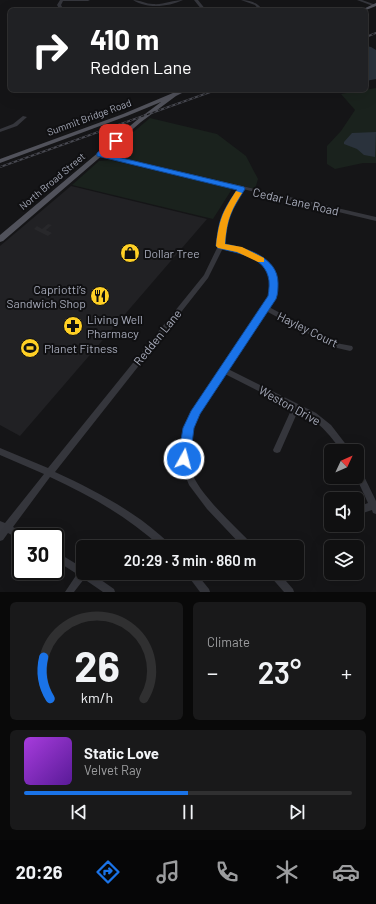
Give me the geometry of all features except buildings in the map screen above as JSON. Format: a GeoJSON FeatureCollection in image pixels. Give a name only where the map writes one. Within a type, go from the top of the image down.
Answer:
{"type":"FeatureCollection","features":[{"type":"Feature","properties":{"kind":"main road","name":"Summit Bridge Road"},"geometry":{"type":"LineString","coordinates":[[0,161],[132,113],[181,92]]}},
{"type":"Feature","properties":{"kind":"main road","name":"North Broad Street"},"geometry":{"type":"LineString","coordinates":[[0,239],[140,120],[174,95]]}},
{"type":"Feature","properties":{"kind":"main road"},"geometry":{"type":"LineString","coordinates":[[132,113],[140,120]]}},
{"type":"Feature","properties":{"kind":"main road"},"geometry":{"type":"LineString","coordinates":[[125,115],[134,116],[140,120]]}},
{"type":"Feature","properties":{"kind":"main road"},"geometry":{"type":"LineString","coordinates":[[0,157],[55,140]]}},
{"type":"Feature","properties":{"kind":"street"},"geometry":{"type":"LineString","coordinates":[[62,0],[88,0]]}},
{"type":"Feature","properties":{"kind":"street"},"geometry":{"type":"LineString","coordinates":[[135,0],[154,5],[164,5],[181,0]]}},
{"type":"Feature","properties":{"kind":"street"},"geometry":{"type":"LineString","coordinates":[[196,0],[202,8]]}},
{"type":"Feature","properties":{"kind":"street"},"geometry":{"type":"LineString","coordinates":[[243,0],[256,4],[259,8]]}},
{"type":"Feature","properties":{"kind":"street"},"geometry":{"type":"LineString","coordinates":[[359,0],[375,5]]}},
{"type":"Feature","properties":{"kind":"street"},"geometry":{"type":"LineString","coordinates":[[363,0],[375,5]]}},
{"type":"Feature","properties":{"kind":"street"},"geometry":{"type":"LineString","coordinates":[[0,131],[15,125],[25,117]]}},
{"type":"Feature","properties":{"kind":"street","name":"Cedar Lane Road"},"geometry":{"type":"LineString","coordinates":[[100,154],[241,189],[376,219]]}},
{"type":"Feature","properties":{"kind":"street","name":"Redden Lane"},"geometry":{"type":"LineString","coordinates":[[0,537],[4,527],[49,473],[206,276],[221,246],[222,224],[227,211],[241,189]]}},
{"type":"Feature","properties":{"kind":"street"},"geometry":{"type":"LineString","coordinates":[[221,246],[250,253],[261,259],[269,269],[273,278],[273,296],[196,411],[189,428],[184,459],[189,476],[201,495],[243,540]]}},
{"type":"Feature","properties":{"kind":"street","name":"Hayley Court"},"geometry":{"type":"LineString","coordinates":[[266,308],[335,345],[350,348]]}},
{"type":"Feature","properties":{"kind":"street","name":"Weston Drive"},"geometry":{"type":"LineString","coordinates":[[224,370],[313,415],[328,427],[341,444]]}},
{"type":"Feature","properties":{"kind":"street"},"geometry":{"type":"LineString","coordinates":[[277,450],[296,406]]}},
{"type":"Feature","properties":{"kind":"street"},"geometry":{"type":"LineString","coordinates":[[0,451],[49,473],[119,508],[145,527],[159,540]]}},
{"type":"Feature","properties":{"kind":"street"},"geometry":{"type":"LineString","coordinates":[[363,484],[375,508],[364,510]]}},
{"type":"Feature","properties":{"kind":"street"},"geometry":{"type":"LineString","coordinates":[[64,561],[76,568]]}},
{"type":"Feature","properties":{"kind":"street"},"geometry":{"type":"LineString","coordinates":[[69,592],[78,580]]}},
{"type":"Feature","properties":{"kind":"street"},"geometry":{"type":"LineString","coordinates":[[93,580],[111,592]]}},
{"type":"Feature","properties":{"kind":"street"},"geometry":{"type":"LineString","coordinates":[[197,580],[206,592]]}},
{"type":"Feature","properties":{"kind":"street"},"geometry":{"type":"LineString","coordinates":[[279,580],[290,592]]}},
{"type":"Feature","properties":{"kind":"shaded area"},"geometry":{"type":"Polygon","coordinates":[[[368,46],[376,50],[376,79],[368,81],[368,46]]]}},
{"type":"Feature","properties":{"kind":"shaded area"},"geometry":{"type":"Polygon","coordinates":[[[376,88],[376,163],[363,163],[335,169],[327,164],[327,146],[341,131],[355,110],[341,94],[368,92],[368,89],[376,88]]]}},
{"type":"Feature","properties":{"kind":"shaded area"},"geometry":{"type":"Polygon","coordinates":[[[150,118],[217,134],[246,156],[258,179],[255,189],[115,156],[112,150],[150,118]]]}},
{"type":"Feature","properties":{"kind":"shaded area"},"geometry":{"type":"Polygon","coordinates":[[[376,132],[375,157],[364,155],[357,149],[344,144],[352,133],[376,132]]]}},
{"type":"Feature","properties":{"kind":"shaded area"},"geometry":{"type":"Polygon","coordinates":[[[110,160],[232,189],[213,219],[72,185],[99,161],[110,160]]]}},
{"type":"Feature","properties":{"kind":"shaded area"},"geometry":{"type":"Polygon","coordinates":[[[71,186],[207,219],[20,436],[0,425],[0,246],[71,186]]]}},
{"type":"Feature","properties":{"kind":"railway"},"geometry":{"type":"LineString","coordinates":[[368,36],[376,33]]}},
{"type":"Feature","properties":{"kind":"railway"},"geometry":{"type":"LineString","coordinates":[[0,167],[210,92]]}},
{"type":"Feature","properties":{"kind":"slow traffic"},"geometry":{"type":"LineString","coordinates":[[238,193],[227,211],[222,224],[221,246],[239,249],[250,253],[261,260]]}},
{"type":"Feature","properties":{"kind":"place","name":"Dollar Tree"},"geometry":{"type":"Point","coordinates":[130,253]}},
{"type":"Feature","properties":{"kind":"place","name":"Capriotti’s Sandwich Shop"},"geometry":{"type":"Point","coordinates":[100,296]}},
{"type":"Feature","properties":{"kind":"place","name":"Living Well Pharmacy"},"geometry":{"type":"Point","coordinates":[73,326]}},
{"type":"Feature","properties":{"kind":"place","name":"Planet Fitness"},"geometry":{"type":"Point","coordinates":[30,348]}},
{"type":"Feature","properties":{"kind":"route"},"geometry":{"type":"LineString","coordinates":[[116,141],[100,154],[241,189],[227,211],[222,224],[221,246],[239,249],[261,259],[269,269],[273,278],[273,296],[233,358],[196,411],[189,428],[184,448],[184,459]]}}]}
